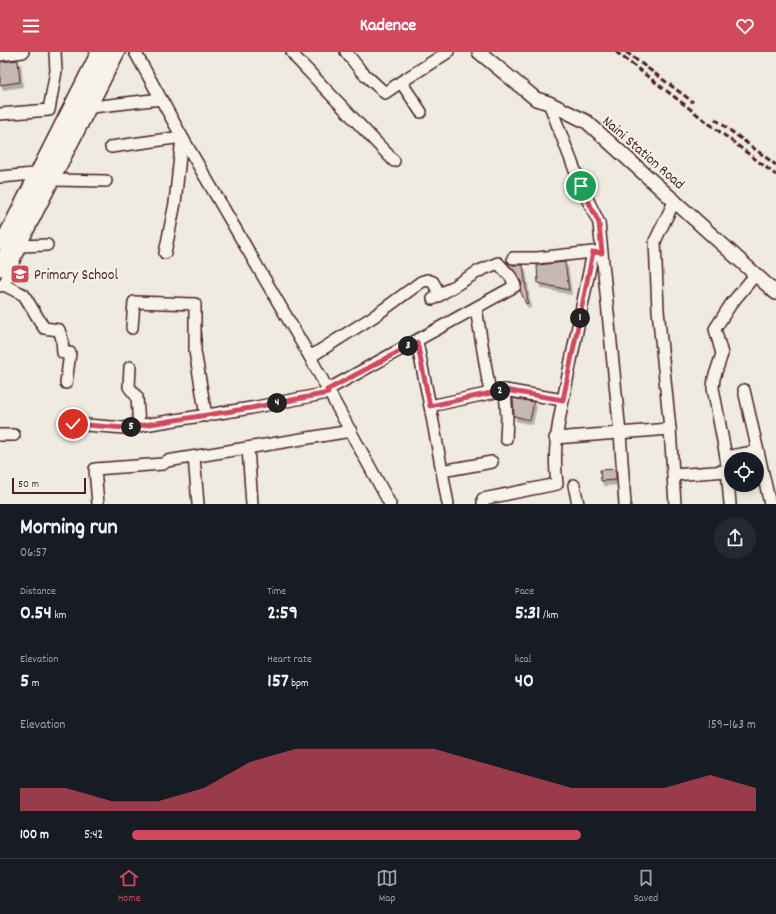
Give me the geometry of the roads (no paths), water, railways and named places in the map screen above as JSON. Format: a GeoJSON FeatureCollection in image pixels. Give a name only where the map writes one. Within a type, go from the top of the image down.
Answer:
{"type":"FeatureCollection","features":[{"type":"Feature","properties":{"kind":"main road"},"geometry":{"type":"LineString","coordinates":[[0,268],[35,192],[108,52]]}},
{"type":"Feature","properties":{"kind":"street"},"geometry":{"type":"LineString","coordinates":[[0,55],[23,52]]}},
{"type":"Feature","properties":{"kind":"street"},"geometry":{"type":"LineString","coordinates":[[0,114],[49,110],[56,71],[55,52]]}},
{"type":"Feature","properties":{"kind":"street"},"geometry":{"type":"LineString","coordinates":[[0,244],[96,52]]}},
{"type":"Feature","properties":{"kind":"street"},"geometry":{"type":"LineString","coordinates":[[66,383],[75,353],[63,353],[62,339],[58,330],[44,328],[24,296],[2,285],[20,246],[119,52]]}},
{"type":"Feature","properties":{"kind":"street"},"geometry":{"type":"LineString","coordinates":[[135,52],[182,137],[310,357],[327,391],[390,504]]}},
{"type":"Feature","properties":{"kind":"street"},"geometry":{"type":"LineString","coordinates":[[292,52],[394,161]]}},
{"type":"Feature","properties":{"kind":"street"},"geometry":{"type":"LineString","coordinates":[[346,52],[361,71],[385,94],[448,52]]}},
{"type":"Feature","properties":{"kind":"street","name":"Naini Station Road"},"geometry":{"type":"LineString","coordinates":[[479,52],[536,99],[549,103],[587,122],[776,293]]}},
{"type":"Feature","properties":{"kind":"street"},"geometry":{"type":"LineString","coordinates":[[401,82],[421,112]]}},
{"type":"Feature","properties":{"kind":"street"},"geometry":{"type":"LineString","coordinates":[[92,107],[161,99]]}},
{"type":"Feature","properties":{"kind":"street"},"geometry":{"type":"LineString","coordinates":[[549,103],[581,186],[599,223],[598,253],[620,433],[625,504]]}},
{"type":"Feature","properties":{"kind":"street"},"geometry":{"type":"LineString","coordinates":[[111,147],[182,137]]}},
{"type":"Feature","properties":{"kind":"street"},"geometry":{"type":"LineString","coordinates":[[165,253],[175,203],[182,137]]}},
{"type":"Feature","properties":{"kind":"street"},"geometry":{"type":"LineString","coordinates":[[0,177],[34,174]]}},
{"type":"Feature","properties":{"kind":"street"},"geometry":{"type":"LineString","coordinates":[[54,180],[106,181]]}},
{"type":"Feature","properties":{"kind":"street"},"geometry":{"type":"LineString","coordinates":[[674,200],[654,241],[658,310],[670,429],[675,504]]}},
{"type":"Feature","properties":{"kind":"street"},"geometry":{"type":"LineString","coordinates":[[20,246],[47,245]]}},
{"type":"Feature","properties":{"kind":"street"},"geometry":{"type":"LineString","coordinates":[[513,258],[537,258],[598,253]]}},
{"type":"Feature","properties":{"kind":"street"},"geometry":{"type":"LineString","coordinates":[[484,504],[483,499],[557,484],[554,464],[555,438],[598,253]]}},
{"type":"Feature","properties":{"kind":"street"},"geometry":{"type":"LineString","coordinates":[[73,424],[125,428],[206,416],[327,391],[515,286],[511,277],[498,263],[479,272],[437,297],[433,282],[427,280],[421,282],[376,315],[310,357]]}},
{"type":"Feature","properties":{"kind":"street"},"geometry":{"type":"LineString","coordinates":[[725,452],[713,388],[714,378],[722,354],[715,329],[731,304],[756,274]]}},
{"type":"Feature","properties":{"kind":"street"},"geometry":{"type":"LineString","coordinates":[[132,328],[134,302],[195,304],[195,351],[206,416]]}},
{"type":"Feature","properties":{"kind":"street"},"geometry":{"type":"LineString","coordinates":[[476,308],[490,393]]}},
{"type":"Feature","properties":{"kind":"street"},"geometry":{"type":"LineString","coordinates":[[417,342],[448,504]]}},
{"type":"Feature","properties":{"kind":"street"},"geometry":{"type":"LineString","coordinates":[[130,367],[129,386],[137,397],[139,426]]}},
{"type":"Feature","properties":{"kind":"street"},"geometry":{"type":"LineString","coordinates":[[430,406],[505,390],[563,400]]}},
{"type":"Feature","properties":{"kind":"street"},"geometry":{"type":"LineString","coordinates":[[505,390],[507,418],[506,439]]}},
{"type":"Feature","properties":{"kind":"street"},"geometry":{"type":"LineString","coordinates":[[744,390],[770,504]]}},
{"type":"Feature","properties":{"kind":"street"},"geometry":{"type":"LineString","coordinates":[[555,438],[670,429]]}},
{"type":"Feature","properties":{"kind":"street"},"geometry":{"type":"LineString","coordinates":[[98,504],[95,469],[163,464],[167,461],[351,432]]}},
{"type":"Feature","properties":{"kind":"street"},"geometry":{"type":"LineString","coordinates":[[0,435],[14,435]]}},
{"type":"Feature","properties":{"kind":"street"},"geometry":{"type":"LineString","coordinates":[[248,448],[252,504]]}},
{"type":"Feature","properties":{"kind":"street"},"geometry":{"type":"LineString","coordinates":[[753,452],[758,451]]}},
{"type":"Feature","properties":{"kind":"street"},"geometry":{"type":"LineString","coordinates":[[194,457],[198,504]]}},
{"type":"Feature","properties":{"kind":"street"},"geometry":{"type":"LineString","coordinates":[[442,471],[492,462]]}},
{"type":"Feature","properties":{"kind":"street"},"geometry":{"type":"LineString","coordinates":[[673,475],[724,471]]}},
{"type":"Feature","properties":{"kind":"street"},"geometry":{"type":"LineString","coordinates":[[574,485],[578,504]]}},
{"type":"Feature","properties":{"kind":"street"},"geometry":{"type":"LineString","coordinates":[[729,492],[730,504]]}},
{"type":"Feature","properties":{"kind":"railway"},"geometry":{"type":"LineString","coordinates":[[616,52],[776,175]]}},
{"type":"Feature","properties":{"kind":"railway"},"geometry":{"type":"LineString","coordinates":[[626,52],[693,102]]}},
{"type":"Feature","properties":{"kind":"railway"},"geometry":{"type":"LineString","coordinates":[[715,119],[776,165]]}},
{"type":"Feature","properties":{"kind":"place","name":"Primary School"},"geometry":{"type":"Point","coordinates":[20,274]}}]}
